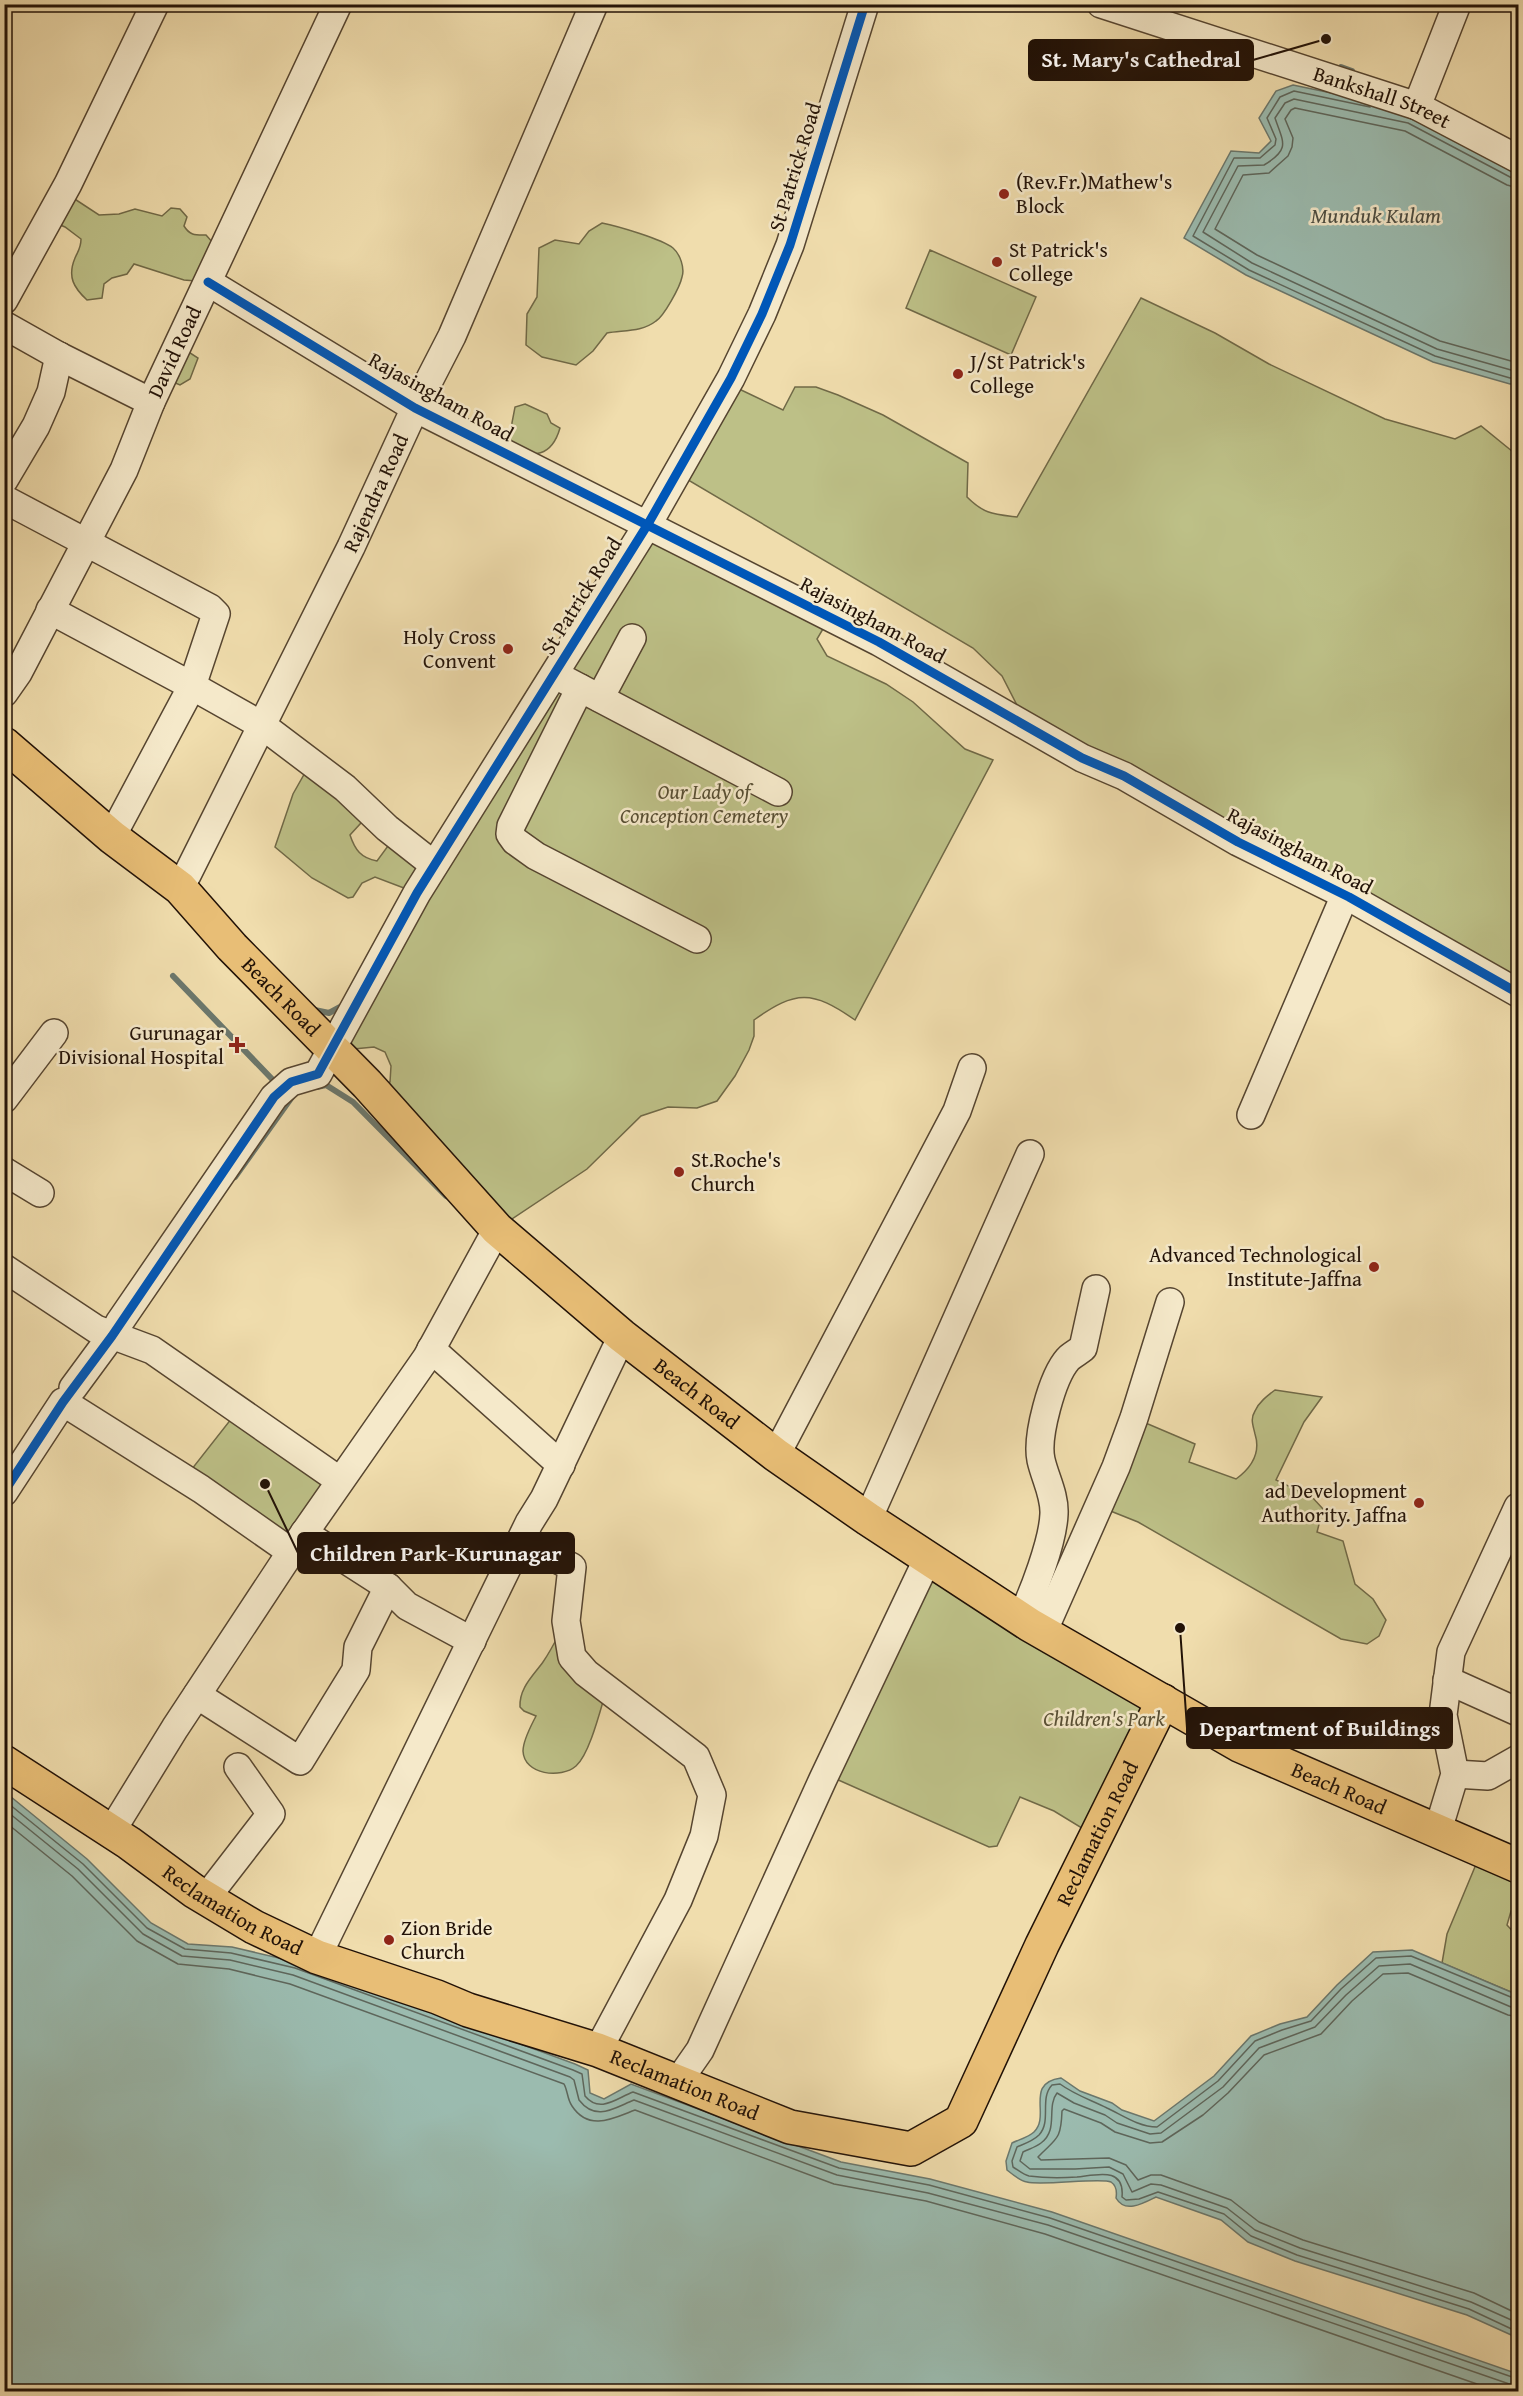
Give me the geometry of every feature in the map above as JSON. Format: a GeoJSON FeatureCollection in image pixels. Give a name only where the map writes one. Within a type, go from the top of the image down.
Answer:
{"type":"FeatureCollection","features":[{"type":"Feature","properties":{"kind":"main road","name":"Beach Road"},"geometry":{"type":"LineString","coordinates":[[4,744],[112,837],[180,888],[232,947],[367,1084],[496,1229],[622,1336],[776,1455],[868,1520],[1032,1626],[1239,1745],[1518,1866]]}},
{"type":"Feature","properties":{"kind":"main road","name":"Reclamation Road"},"geometry":{"type":"LineString","coordinates":[[4,1762],[206,1898],[254,1927],[317,1957],[437,1997],[468,2010],[598,2050],[677,2084],[790,2127],[910,2149],[961,2121],[1042,1945],[1162,1701]]}},
{"type":"Feature","properties":{"kind":"street"},"geometry":{"type":"LineString","coordinates":[[4,300],[68,184],[155,4]]}},
{"type":"Feature","properties":{"kind":"street","name":"David Road"},"geometry":{"type":"LineString","coordinates":[[4,693],[124,470],[151,402],[338,4]]}},
{"type":"Feature","properties":{"kind":"street","name":"Rajendra Road"},"geometry":{"type":"LineString","coordinates":[[187,875],[351,547],[415,408],[452,336],[594,4]]}},
{"type":"Feature","properties":{"kind":"street","name":"St Patrick Road"},"geometry":{"type":"LineString","coordinates":[[73,1388],[274,1097],[291,1082],[318,1074],[434,865],[648,524],[731,378],[762,314],[790,245],[865,4]]}},
{"type":"Feature","properties":{"kind":"street","name":"Bankshall Street"},"geometry":{"type":"LineString","coordinates":[[1101,4],[1417,106],[1518,159]]}},
{"type":"Feature","properties":{"kind":"street"},"geometry":{"type":"LineString","coordinates":[[1417,106],[1457,4]]}},
{"type":"Feature","properties":{"kind":"street","name":"Rajasingham Road"},"geometry":{"type":"LineString","coordinates":[[208,282],[415,408],[879,642],[1082,758],[1124,776],[1238,842],[1345,896],[1518,993]]}},
{"type":"Feature","properties":{"kind":"street"},"geometry":{"type":"LineString","coordinates":[[4,325],[59,356],[151,402]]}},
{"type":"Feature","properties":{"kind":"street"},"geometry":{"type":"LineString","coordinates":[[4,480],[36,426],[51,392],[59,356]]}},
{"type":"Feature","properties":{"kind":"street"},"geometry":{"type":"LineString","coordinates":[[4,499],[210,608],[216,614],[192,686],[118,825]]}},
{"type":"Feature","properties":{"kind":"street"},"geometry":{"type":"LineString","coordinates":[[50,610],[262,726],[345,788],[387,828],[434,865]]}},
{"type":"Feature","properties":{"kind":"street"},"geometry":{"type":"LineString","coordinates":[[632,638],[590,693],[511,826],[510,834],[515,842],[536,856],[697,939]]}},
{"type":"Feature","properties":{"kind":"street"},"geometry":{"type":"LineString","coordinates":[[553,674],[778,792]]}},
{"type":"Feature","properties":{"kind":"street"},"geometry":{"type":"LineString","coordinates":[[1251,1115],[1345,896]]}},
{"type":"Feature","properties":{"kind":"street"},"geometry":{"type":"LineString","coordinates":[[4,1099],[54,1033]]}},
{"type":"Feature","properties":{"kind":"street"},"geometry":{"type":"LineString","coordinates":[[776,1455],[957,1111],[972,1068]]}},
{"type":"Feature","properties":{"kind":"street"},"geometry":{"type":"LineString","coordinates":[[868,1520],[1030,1154]]}},
{"type":"Feature","properties":{"kind":"street"},"geometry":{"type":"LineString","coordinates":[[4,1171],[40,1193]]}},
{"type":"Feature","properties":{"kind":"street"},"geometry":{"type":"LineString","coordinates":[[111,1833],[197,1695],[297,1543],[431,1349],[496,1229]]}},
{"type":"Feature","properties":{"kind":"street"},"geometry":{"type":"LineString","coordinates":[[4,1268],[96,1329],[115,1330],[152,1350],[336,1478],[340,1478]]}},
{"type":"Feature","properties":{"kind":"street"},"geometry":{"type":"LineString","coordinates":[[1032,1626],[1033,1595],[1054,1513],[1052,1492],[1041,1459],[1039,1435],[1057,1379],[1068,1359],[1083,1348],[1096,1289]]}},
{"type":"Feature","properties":{"kind":"street"},"geometry":{"type":"LineString","coordinates":[[1032,1626],[1116,1467],[1134,1418],[1170,1302]]}},
{"type":"Feature","properties":{"kind":"street"},"geometry":{"type":"LineString","coordinates":[[317,1957],[521,1541],[561,1465],[622,1336]]}},
{"type":"Feature","properties":{"kind":"street"},"geometry":{"type":"LineString","coordinates":[[431,1349],[561,1465]]}},
{"type":"Feature","properties":{"kind":"street"},"geometry":{"type":"LineString","coordinates":[[4,1492],[63,1402],[201,1490],[297,1543],[388,1587],[407,1606],[472,1641]]}},
{"type":"Feature","properties":{"kind":"street"},"geometry":{"type":"LineString","coordinates":[[1438,1830],[1455,1774],[1443,1715],[1451,1652],[1518,1507]]}},
{"type":"Feature","properties":{"kind":"street"},"geometry":{"type":"LineString","coordinates":[[521,1541],[572,1567],[566,1621],[572,1657],[586,1673],[696,1757],[712,1795],[704,1836],[678,1900],[598,2050]]}},
{"type":"Feature","properties":{"kind":"street"},"geometry":{"type":"LineString","coordinates":[[677,2084],[700,2050],[822,1779],[928,1558]]}},
{"type":"Feature","properties":{"kind":"street"},"geometry":{"type":"LineString","coordinates":[[197,1695],[300,1761],[356,1670],[358,1647],[388,1587]]}},
{"type":"Feature","properties":{"kind":"street"},"geometry":{"type":"LineString","coordinates":[[1447,1680],[1518,1712]]}},
{"type":"Feature","properties":{"kind":"street"},"geometry":{"type":"LineString","coordinates":[[1455,1774],[1488,1776],[1518,1759]]}},
{"type":"Feature","properties":{"kind":"street"},"geometry":{"type":"LineString","coordinates":[[206,1898],[271,1814],[238,1767]]}},
{"type":"Feature","properties":{"kind":"green space"},"geometry":{"type":"Polygon","coordinates":[[[64,192],[99,215],[119,214],[135,209],[162,216],[171,208],[180,209],[187,217],[184,226],[186,229],[194,234],[206,235],[222,253],[208,282],[184,280],[134,264],[127,274],[112,278],[104,284],[102,298],[87,300],[75,286],[72,276],[81,239],[65,227],[48,220],[64,192]]]}},
{"type":"Feature","properties":{"kind":"green space"},"geometry":{"type":"Polygon","coordinates":[[[602,223],[650,237],[673,248],[682,265],[681,282],[667,308],[651,325],[607,333],[593,351],[576,365],[542,357],[526,345],[527,314],[537,297],[539,248],[555,240],[579,244],[589,231],[602,223]]]}},
{"type":"Feature","properties":{"kind":"green space"},"geometry":{"type":"Polygon","coordinates":[[[930,250],[1036,297],[1011,355],[906,308],[930,250]]]}},
{"type":"Feature","properties":{"kind":"green space"},"geometry":{"type":"Polygon","coordinates":[[[1141,298],[1215,333],[1269,364],[1385,419],[1455,439],[1481,426],[1518,456],[1518,993],[1019,709],[1002,676],[973,648],[678,474],[737,388],[783,410],[795,387],[816,387],[883,415],[968,463],[967,497],[989,512],[1017,517],[1141,298]]]}},
{"type":"Feature","properties":{"kind":"green space"},"geometry":{"type":"Polygon","coordinates":[[[184,349],[198,358],[190,379],[180,385],[173,382],[184,349]]]}},
{"type":"Feature","properties":{"kind":"green space"},"geometry":{"type":"Polygon","coordinates":[[[525,404],[547,414],[551,423],[560,428],[556,439],[550,447],[537,454],[499,450],[511,428],[515,407],[525,404]]]}},
{"type":"Feature","properties":{"kind":"green space","name":"Our Lady of Conception Cemetery"},"geometry":{"type":"Polygon","coordinates":[[[648,524],[830,617],[817,639],[827,656],[886,684],[913,702],[965,749],[993,760],[855,1020],[827,1003],[815,999],[793,999],[769,1010],[754,1020],[754,1036],[749,1050],[735,1076],[717,1101],[697,1108],[668,1107],[641,1116],[587,1169],[497,1229],[381,1087],[390,1082],[391,1066],[385,1052],[374,1047],[332,1051],[417,893],[375,877],[362,883],[353,897],[348,898],[312,878],[275,847],[293,794],[310,764],[371,812],[350,835],[354,845],[363,855],[377,861],[396,835],[434,865],[648,524]]]}},
{"type":"Feature","properties":{"kind":"green space"},"geometry":{"type":"Polygon","coordinates":[[[1275,1390],[1322,1397],[1304,1422],[1276,1480],[1313,1498],[1323,1509],[1317,1532],[1343,1541],[1355,1584],[1373,1599],[1386,1620],[1379,1636],[1367,1644],[1341,1639],[1138,1522],[1098,1506],[1134,1418],[1195,1444],[1189,1462],[1236,1479],[1250,1465],[1256,1454],[1257,1441],[1252,1422],[1253,1414],[1261,1402],[1275,1390]]]}},
{"type":"Feature","properties":{"kind":"green space"},"geometry":{"type":"Polygon","coordinates":[[[239,1409],[336,1478],[291,1552],[184,1479],[239,1409]]]}},
{"type":"Feature","properties":{"kind":"green space","name":"Children's Park"},"geometry":{"type":"Polygon","coordinates":[[[928,1558],[1163,1701],[1085,1830],[1054,1811],[1020,1797],[997,1846],[989,1847],[834,1778],[928,1558]]]}},
{"type":"Feature","properties":{"kind":"green space"},"geometry":{"type":"Polygon","coordinates":[[[566,1621],[572,1657],[607,1688],[594,1730],[581,1760],[576,1766],[562,1773],[544,1772],[536,1770],[525,1759],[524,1742],[536,1716],[520,1707],[520,1700],[524,1688],[546,1657],[566,1621]]]}},
{"type":"Feature","properties":{"kind":"green space"},"geometry":{"type":"Polygon","coordinates":[[[1482,1850],[1518,1866],[1518,1901],[1511,1911],[1507,1925],[1518,1937],[1518,1995],[1442,1963],[1447,1934],[1482,1850]]]}},
{"type":"Feature","properties":{"kind":"water","name":"Munduk Kulam"},"geometry":{"type":"Polygon","coordinates":[[[1293,85],[1413,110],[1518,166],[1518,383],[1510,384],[1433,362],[1246,275],[1184,238],[1231,151],[1259,153],[1271,141],[1259,118],[1276,91],[1293,85]]]}},
{"type":"Feature","properties":{"kind":"water"},"geometry":{"type":"Polygon","coordinates":[[[5,1792],[87,1859],[151,1923],[188,1944],[232,1947],[296,1962],[575,2064],[588,2070],[590,2093],[604,2099],[631,2084],[841,2162],[930,2179],[1052,2212],[1518,2374],[1518,2392],[5,2391],[5,1792]]]}},
{"type":"Feature","properties":{"kind":"water"},"geometry":{"type":"Polygon","coordinates":[[[1412,1950],[1518,1995],[1518,2338],[1467,2315],[1295,2261],[1248,2242],[1221,2220],[1156,2197],[1135,2206],[1124,2205],[1116,2198],[1116,2189],[1111,2182],[1096,2180],[1035,2183],[1022,2180],[1007,2170],[1006,2161],[1012,2143],[1032,2134],[1039,2125],[1041,2093],[1050,2081],[1061,2078],[1080,2091],[1112,2103],[1122,2110],[1154,2121],[1214,2076],[1251,2036],[1280,2024],[1307,2017],[1373,1952],[1412,1950]]]}},
{"type":"Feature","properties":{"kind":"waterway"},"geometry":{"type":"LineString","coordinates":[[1341,67],[1352,71]]}},
{"type":"Feature","properties":{"kind":"waterway"},"geometry":{"type":"LineString","coordinates":[[173,976],[272,1079]]}},
{"type":"Feature","properties":{"kind":"waterway"},"geometry":{"type":"LineString","coordinates":[[310,1009],[329,1013],[342,1006]]}},
{"type":"Feature","properties":{"kind":"waterway"},"geometry":{"type":"LineString","coordinates":[[317,1087],[326,1085],[353,1102],[446,1196]]}},
{"type":"Feature","properties":{"kind":"waterway"},"geometry":{"type":"LineString","coordinates":[[235,1177],[292,1097]]}},
{"type":"Feature","properties":{"kind":"waterway"},"geometry":{"type":"LineString","coordinates":[[4,1509],[11,1500]]}},
{"type":"Feature","properties":{"kind":"cycle path"},"geometry":{"type":"LineString","coordinates":[[4,1492],[63,1402],[112,1336],[274,1097],[291,1082],[318,1074],[417,893],[648,524],[731,378],[762,314],[790,245],[865,4]]}},
{"type":"Feature","properties":{"kind":"cycle path"},"geometry":{"type":"LineString","coordinates":[[208,282],[415,408],[879,642],[1082,758],[1124,776],[1238,842],[1349,897],[1518,993]]}},
{"type":"Feature","properties":{"kind":"place","name":"St. Mary's Cathedral"},"geometry":{"type":"Point","coordinates":[1326,39]}},
{"type":"Feature","properties":{"kind":"place","name":"(Rev.Fr.)Mathew's Block"},"geometry":{"type":"Point","coordinates":[1004,194]}},
{"type":"Feature","properties":{"kind":"place","name":"St Patrick's College"},"geometry":{"type":"Point","coordinates":[997,262]}},
{"type":"Feature","properties":{"kind":"place","name":"J/St Patrick's College"},"geometry":{"type":"Point","coordinates":[958,374]}},
{"type":"Feature","properties":{"kind":"place","name":"Holy Cross Convent"},"geometry":{"type":"Point","coordinates":[508,649]}},
{"type":"Feature","properties":{"kind":"place","name":"Gurunagar Divisional Hospital"},"geometry":{"type":"Point","coordinates":[237,1045]}},
{"type":"Feature","properties":{"kind":"place","name":"St.Roche's Church"},"geometry":{"type":"Point","coordinates":[679,1172]}},
{"type":"Feature","properties":{"kind":"place","name":"Advanced Technological Institute-Jaffna"},"geometry":{"type":"Point","coordinates":[1374,1267]}},
{"type":"Feature","properties":{"kind":"place","name":"Children Park-Kurunagar"},"geometry":{"type":"Point","coordinates":[265,1484]}},
{"type":"Feature","properties":{"kind":"place","name":"ad Development Authority. Jaffna"},"geometry":{"type":"Point","coordinates":[1419,1503]}},
{"type":"Feature","properties":{"kind":"place","name":"Department of Buildings"},"geometry":{"type":"Point","coordinates":[1180,1628]}},
{"type":"Feature","properties":{"kind":"place","name":"Zion Bride Church"},"geometry":{"type":"Point","coordinates":[389,1940]}}]}
